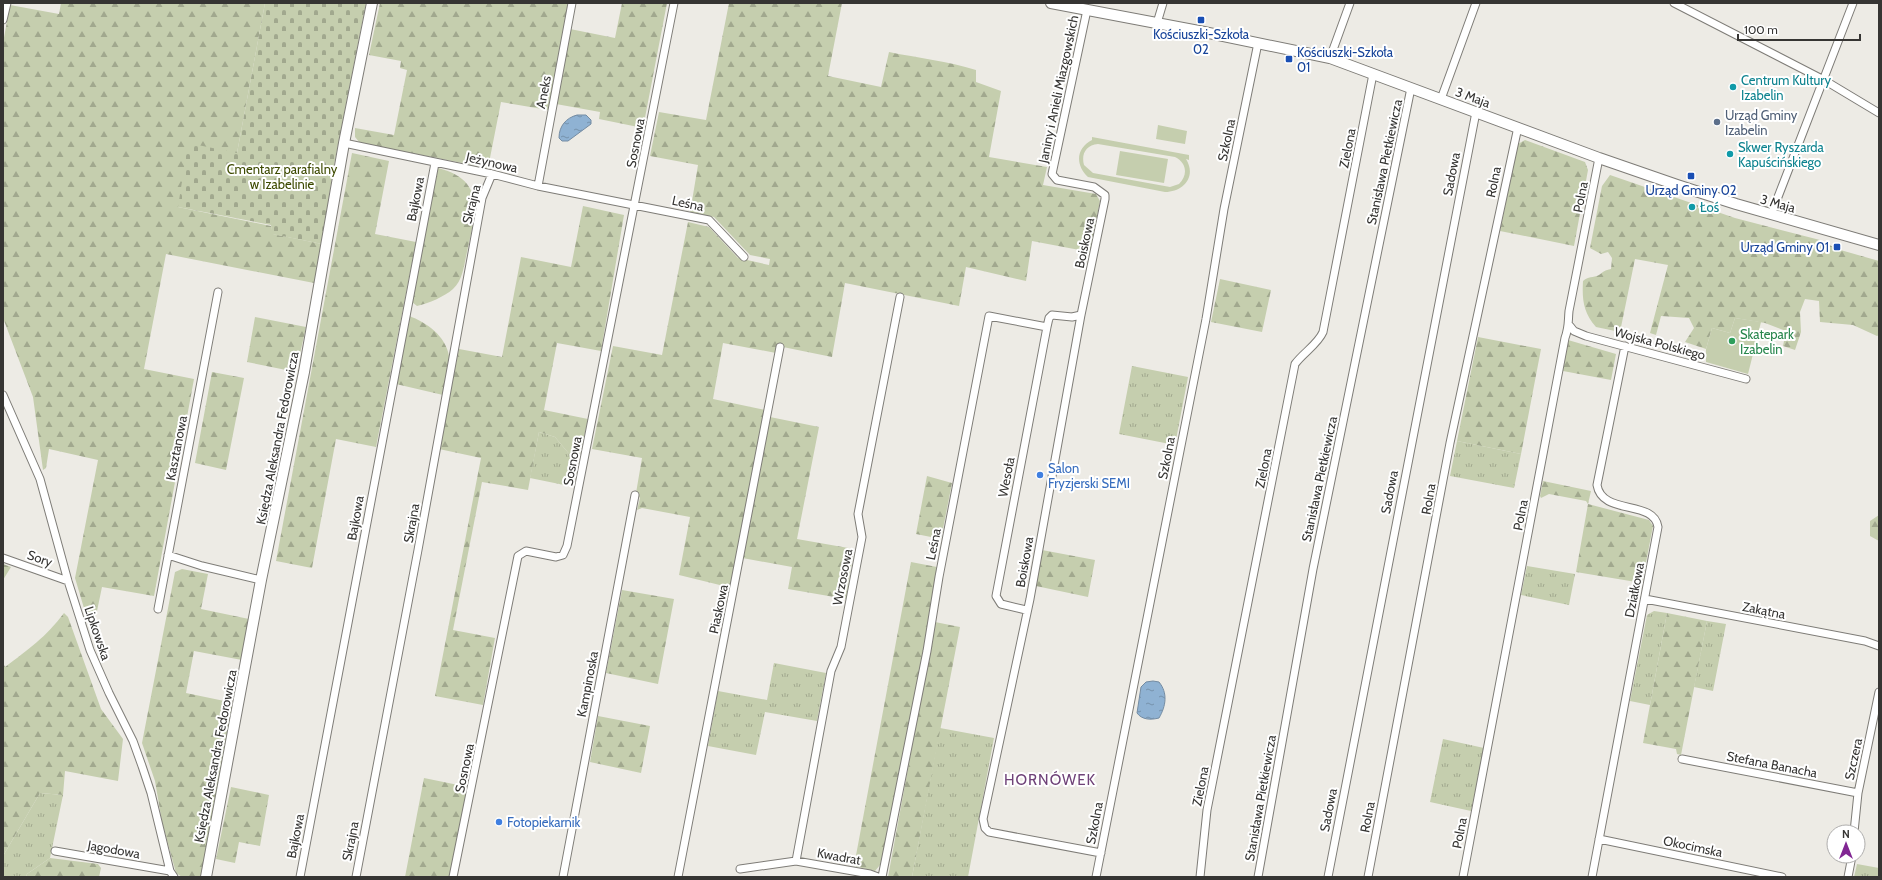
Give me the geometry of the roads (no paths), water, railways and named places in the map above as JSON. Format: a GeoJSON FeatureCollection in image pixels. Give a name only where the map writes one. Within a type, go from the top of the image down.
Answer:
{"type":"FeatureCollection","features":[{"type":"Feature","properties":{"kind":"street"},"geometry":{"type":"LineString","coordinates":[[3,20],[6,3]]}},
{"type":"Feature","properties":{"kind":"street","name":"Księdza Aleksandra Fedorowicza"},"geometry":{"type":"LineString","coordinates":[[206,877],[262,580],[304,372],[344,143],[372,3]]}},
{"type":"Feature","properties":{"kind":"street","name":"Aneks"},"geometry":{"type":"LineString","coordinates":[[538,186],[572,3]]}},
{"type":"Feature","properties":{"kind":"street","name":"Sosnowa"},"geometry":{"type":"LineString","coordinates":[[453,877],[518,556],[526,551],[556,557],[563,555],[567,546],[636,205],[674,3]]}},
{"type":"Feature","properties":{"kind":"street","name":"3 Maja"},"geometry":{"type":"LineString","coordinates":[[1051,3],[1330,58],[1599,158],[1736,204],[1879,245]]}},
{"type":"Feature","properties":{"kind":"street"},"geometry":{"type":"LineString","coordinates":[[1157,23],[1163,3]]}},
{"type":"Feature","properties":{"kind":"street"},"geometry":{"type":"LineString","coordinates":[[1330,58],[1350,3]]}},
{"type":"Feature","properties":{"kind":"street"},"geometry":{"type":"LineString","coordinates":[[1441,99],[1476,3]]}},
{"type":"Feature","properties":{"kind":"street"},"geometry":{"type":"LineString","coordinates":[[1674,3],[1824,80],[1879,113]]}},
{"type":"Feature","properties":{"kind":"street"},"geometry":{"type":"LineString","coordinates":[[1771,214],[1853,3]]}},
{"type":"Feature","properties":{"kind":"street","name":"Janiny i Anieli Miazgowskich"},"geometry":{"type":"LineString","coordinates":[[1087,10],[1052,174],[1057,180],[1094,187]]}},
{"type":"Feature","properties":{"kind":"street","name":"Szkolna"},"geometry":{"type":"LineString","coordinates":[[1096,877],[1204,327],[1224,209],[1258,43]]}},
{"type":"Feature","properties":{"kind":"street","name":"Zielona"},"geometry":{"type":"LineString","coordinates":[[1200,877],[1207,810],[1295,364],[1321,337],[1323,332],[1373,74]]}},
{"type":"Feature","properties":{"kind":"street","name":"Stanisława Pietkiewicza"},"geometry":{"type":"LineString","coordinates":[[1258,877],[1313,569],[1411,88]]}},
{"type":"Feature","properties":{"kind":"street","name":"Sadowa"},"geometry":{"type":"LineString","coordinates":[[1328,877],[1476,112]]}},
{"type":"Feature","properties":{"kind":"street","name":"Rolna"},"geometry":{"type":"LineString","coordinates":[[1368,877],[1450,443],[1518,127]]}},
{"type":"Feature","properties":{"kind":"street","name":"Jeżynowa"},"geometry":{"type":"LineString","coordinates":[[344,143],[492,174],[538,186],[636,205]]}},
{"type":"Feature","properties":{"kind":"street","name":"Polna"},"geometry":{"type":"LineString","coordinates":[[1463,877],[1565,338],[1570,326],[1568,320],[1569,312],[1599,158]]}},
{"type":"Feature","properties":{"kind":"street","name":"Bajkowa"},"geometry":{"type":"LineString","coordinates":[[300,877],[435,163]]}},
{"type":"Feature","properties":{"kind":"street","name":"Skrajna"},"geometry":{"type":"LineString","coordinates":[[356,877],[418,550],[482,198],[492,174]]}},
{"type":"Feature","properties":{"kind":"street","name":"Boiskowa"},"geometry":{"type":"LineString","coordinates":[[1094,187],[1105,195],[1105,199],[1082,315],[1030,599],[1026,610],[983,819],[984,828],[989,832],[1101,853]]}},
{"type":"Feature","properties":{"kind":"street","name":"Leśna"},"geometry":{"type":"LineString","coordinates":[[636,205],[709,220],[744,257]]}},
{"type":"Feature","properties":{"kind":"street","name":"Kasztanowa"},"geometry":{"type":"LineString","coordinates":[[158,609],[218,292]]}},
{"type":"Feature","properties":{"kind":"street","name":"Wrzosowa"},"geometry":{"type":"LineString","coordinates":[[796,861],[831,671],[841,647],[862,537],[858,514],[900,296]]}},
{"type":"Feature","properties":{"kind":"street"},"geometry":{"type":"LineString","coordinates":[[1047,327],[1049,318],[1052,315],[1072,317],[1082,315]]}},
{"type":"Feature","properties":{"kind":"street","name":"Leśna"},"geometry":{"type":"LineString","coordinates":[[882,877],[927,651],[940,569],[987,322],[989,316],[1047,327]]}},
{"type":"Feature","properties":{"kind":"street","name":"Wojska Polskiego"},"geometry":{"type":"LineString","coordinates":[[1570,326],[1574,331],[1586,336],[1746,379]]}},
{"type":"Feature","properties":{"kind":"street","name":"Wesoła"},"geometry":{"type":"LineString","coordinates":[[1026,610],[1001,604],[996,596],[1047,327]]}},
{"type":"Feature","properties":{"kind":"street","name":"Działkowa"},"geometry":{"type":"LineString","coordinates":[[1592,877],[1658,527],[1658,521],[1650,514],[1606,500],[1598,493],[1597,485],[1625,346]]}},
{"type":"Feature","properties":{"kind":"street","name":"Piaskowa"},"geometry":{"type":"LineString","coordinates":[[678,877],[780,347]]}},
{"type":"Feature","properties":{"kind":"street","name":"Lipkowska"},"geometry":{"type":"LineString","coordinates":[[3,395],[40,478],[68,581],[90,650],[133,741],[142,766],[151,793],[172,874]]}},
{"type":"Feature","properties":{"kind":"street","name":"Kampinoska"},"geometry":{"type":"LineString","coordinates":[[563,877],[635,495]]}},
{"type":"Feature","properties":{"kind":"street"},"geometry":{"type":"LineString","coordinates":[[168,555],[202,566],[262,580]]}},
{"type":"Feature","properties":{"kind":"street","name":"Sory"},"geometry":{"type":"LineString","coordinates":[[3,558],[68,581]]}},
{"type":"Feature","properties":{"kind":"street","name":"Zakątna"},"geometry":{"type":"LineString","coordinates":[[1645,599],[1879,646]]}},
{"type":"Feature","properties":{"kind":"street","name":"Szczera"},"geometry":{"type":"LineString","coordinates":[[1855,824],[1858,793],[1879,692]]}},
{"type":"Feature","properties":{"kind":"street","name":"Stefana Banacha"},"geometry":{"type":"LineString","coordinates":[[1682,759],[1858,793]]}},
{"type":"Feature","properties":{"kind":"street","name":"Okocimska"},"geometry":{"type":"LineString","coordinates":[[1599,839],[1782,877]]}},
{"type":"Feature","properties":{"kind":"street","name":"Jagodowa"},"geometry":{"type":"LineString","coordinates":[[55,851],[172,874]]}},
{"type":"Feature","properties":{"kind":"street","name":"Kwadrat"},"geometry":{"type":"LineString","coordinates":[[740,870],[796,861],[870,874],[878,877]]}},
{"type":"Feature","properties":{"kind":"street"},"geometry":{"type":"LineString","coordinates":[[1848,877],[1850,864]]}},
{"type":"Feature","properties":{"kind":"water"},"geometry":{"type":"Polygon","coordinates":[[[577,115],[586,115],[591,120],[591,124],[568,141],[562,141],[559,138],[559,134],[562,126],[566,120],[577,115]]]}},
{"type":"Feature","properties":{"kind":"water"},"geometry":{"type":"Polygon","coordinates":[[[1146,682],[1159,682],[1162,686],[1165,700],[1159,718],[1147,719],[1141,717],[1137,713],[1141,687],[1146,682]]]}},
{"type":"Feature","properties":{"kind":"place","name":"Kościuszki-Szkoła 02"},"geometry":{"type":"Point","coordinates":[1201,20]}},
{"type":"Feature","properties":{"kind":"place","name":"Kościuszki-Szkoła 01"},"geometry":{"type":"Point","coordinates":[1289,59]}},
{"type":"Feature","properties":{"kind":"place","name":"Centrum Kultury Izabelin"},"geometry":{"type":"Point","coordinates":[1733,87]}},
{"type":"Feature","properties":{"kind":"place","name":"Urząd Gminy Izabelin"},"geometry":{"type":"Point","coordinates":[1717,122]}},
{"type":"Feature","properties":{"kind":"place","name":"Skwer Ryszarda Kapuścińskiego"},"geometry":{"type":"Point","coordinates":[1730,154]}},
{"type":"Feature","properties":{"kind":"place","name":"Urząd Gminy 02"},"geometry":{"type":"Point","coordinates":[1691,176]}},
{"type":"Feature","properties":{"kind":"place","name":"Łoś"},"geometry":{"type":"Point","coordinates":[1692,207]}},
{"type":"Feature","properties":{"kind":"place","name":"Urząd Gminy 01"},"geometry":{"type":"Point","coordinates":[1837,247]}},
{"type":"Feature","properties":{"kind":"place","name":"Skatepark Izabelin"},"geometry":{"type":"Point","coordinates":[1732,341]}},
{"type":"Feature","properties":{"kind":"place","name":"Salon Fryzjerski SEMI"},"geometry":{"type":"Point","coordinates":[1040,475]}},
{"type":"Feature","properties":{"kind":"place","name":"Fotopiekarnik"},"geometry":{"type":"Point","coordinates":[499,822]}},
{"type":"Feature","properties":{"kind":"district","name":"HORNÓWEK"},"geometry":{"type":"Point","coordinates":[1050,780]}},
{"type":"Feature","properties":{"kind":"park label","name":"Cmentarz parafialny w Izabelinie"},"geometry":{"type":"Point","coordinates":[282,176]}}]}
